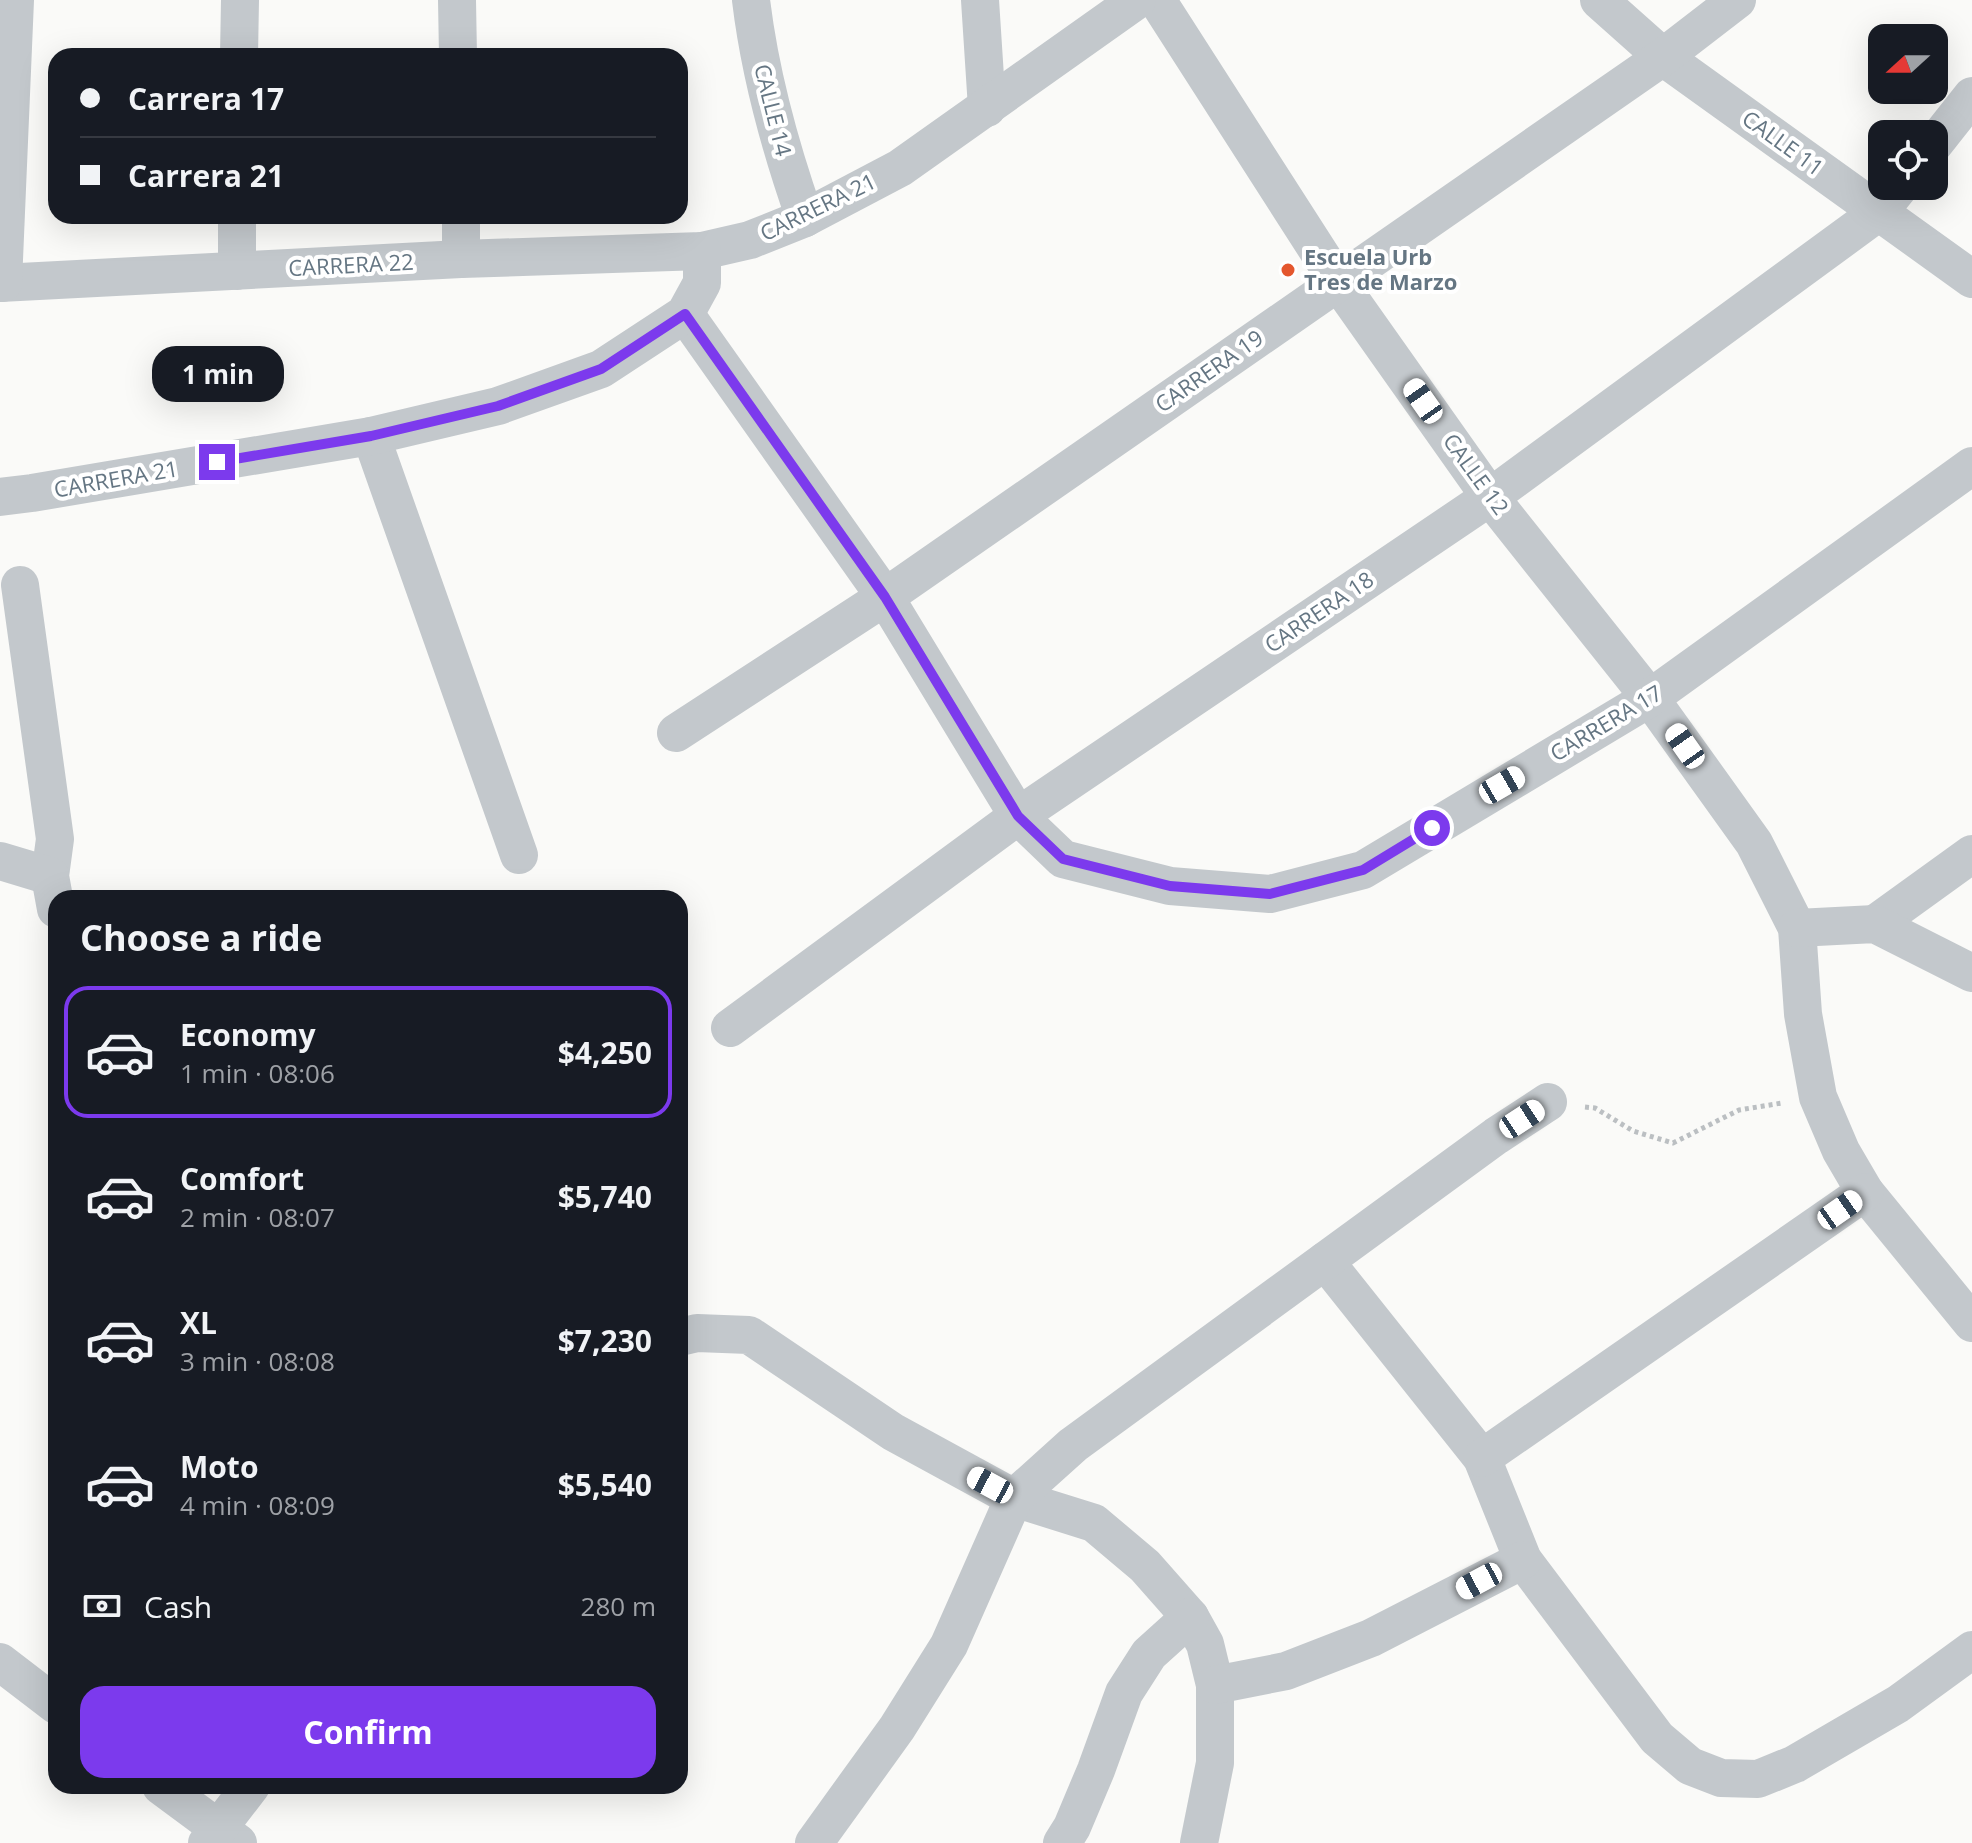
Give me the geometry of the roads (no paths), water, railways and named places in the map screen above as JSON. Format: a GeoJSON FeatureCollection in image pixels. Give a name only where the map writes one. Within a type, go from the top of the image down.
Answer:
{"type":"FeatureCollection","features":[{"type":"Feature","properties":{"kind":"street"},"geometry":{"type":"LineString","coordinates":[[2,283],[15,0]]}},
{"type":"Feature","properties":{"kind":"street"},"geometry":{"type":"LineString","coordinates":[[239,48],[240,0]]}},
{"type":"Feature","properties":{"kind":"street"},"geometry":{"type":"LineString","coordinates":[[457,0],[458,48]]}},
{"type":"Feature","properties":{"kind":"street","name":"CALLE 14"},"geometry":{"type":"LineString","coordinates":[[751,0],[757,47],[781,149],[805,218]]}},
{"type":"Feature","properties":{"kind":"street"},"geometry":{"type":"LineString","coordinates":[[980,0],[987,108]]}},
{"type":"Feature","properties":{"kind":"street","name":"CARRERA 21"},"geometry":{"type":"LineString","coordinates":[[702,251],[750,240],[805,218],[900,168],[1137,0]]}},
{"type":"Feature","properties":{"kind":"street","name":"CALLE 12"},"geometry":{"type":"LineString","coordinates":[[1157,0],[1338,282],[1490,497],[1650,698],[1754,843],[1797,928]]}},
{"type":"Feature","properties":{"kind":"street","name":"CALLE 11"},"geometry":{"type":"LineString","coordinates":[[1599,0],[1663,57],[1868,186]]}},
{"type":"Feature","properties":{"kind":"street","name":"CARRERA 19"},"geometry":{"type":"LineString","coordinates":[[676,733],[885,597],[1663,57],[1737,0]]}},
{"type":"Feature","properties":{"kind":"street"},"geometry":{"type":"LineString","coordinates":[[1948,126],[1972,96]]}},
{"type":"Feature","properties":{"kind":"street","name":"CARRERA 18"},"geometry":{"type":"LineString","coordinates":[[730,1028],[1018,816],[1490,497],[1888,200]]}},
{"type":"Feature","properties":{"kind":"street","name":"CALLE 11"},"geometry":{"type":"LineString","coordinates":[[1890,200],[1972,279]]}},
{"type":"Feature","properties":{"kind":"street"},"geometry":{"type":"LineString","coordinates":[[237,224],[237,271]]}},
{"type":"Feature","properties":{"kind":"street"},"geometry":{"type":"LineString","coordinates":[[461,224],[461,259]]}},
{"type":"Feature","properties":{"kind":"street"},"geometry":{"type":"LineString","coordinates":[[702,251],[702,283],[685,314],[885,597],[1018,816]]}},
{"type":"Feature","properties":{"kind":"street","name":"CARRERA 22"},"geometry":{"type":"LineString","coordinates":[[2,283],[461,259],[702,251]]}},
{"type":"Feature","properties":{"kind":"street","name":"CARRERA 21"},"geometry":{"type":"LineString","coordinates":[[0,497],[371,436],[498,406],[601,369],[685,314]]}},
{"type":"Feature","properties":{"kind":"street"},"geometry":{"type":"LineString","coordinates":[[371,436],[519,855]]}},
{"type":"Feature","properties":{"kind":"street","name":"CARRERA 17"},"geometry":{"type":"LineString","coordinates":[[1018,816],[1063,859],[1170,886],[1270,894],[1363,870],[1650,698],[1972,466]]}},
{"type":"Feature","properties":{"kind":"street"},"geometry":{"type":"LineString","coordinates":[[20,585],[55,839],[53,890]]}},
{"type":"Feature","properties":{"kind":"street"},"geometry":{"type":"LineString","coordinates":[[1875,924],[1972,854]]}},
{"type":"Feature","properties":{"kind":"street"},"geometry":{"type":"LineString","coordinates":[[0,861],[50,890]]}},
{"type":"Feature","properties":{"kind":"street"},"geometry":{"type":"LineString","coordinates":[[1972,973],[1875,924],[1797,928],[1803,1014],[1818,1097],[1841,1151],[1865,1192],[1972,1323]]}},
{"type":"Feature","properties":{"kind":"street"},"geometry":{"type":"LineString","coordinates":[[814,1843],[897,1728],[949,1645],[1014,1498],[1073,1445],[1484,1145],[1548,1102]]}},
{"type":"Feature","properties":{"kind":"street"},"geometry":{"type":"LineString","coordinates":[[1482,1458],[1865,1192]]}},
{"type":"Feature","properties":{"kind":"street"},"geometry":{"type":"LineString","coordinates":[[1325,1261],[1482,1458],[1523,1560],[1657,1738],[1690,1766],[1721,1778],[1758,1779],[1795,1764],[1898,1704],[1972,1650]]}},
{"type":"Feature","properties":{"kind":"street"},"geometry":{"type":"LineString","coordinates":[[688,1335],[749,1335],[893,1432],[1014,1498],[1094,1523],[1145,1566],[1190,1617],[1205,1644],[1215,1685],[1215,1763],[1199,1843]]}},
{"type":"Feature","properties":{"kind":"street"},"geometry":{"type":"LineString","coordinates":[[1215,1685],[1286,1671],[1371,1638],[1523,1560]]}},
{"type":"Feature","properties":{"kind":"street"},"geometry":{"type":"LineString","coordinates":[[1062,1843],[1096,1770],[1124,1693],[1149,1654],[1190,1617]]}},
{"type":"Feature","properties":{"kind":"street"},"geometry":{"type":"LineString","coordinates":[[0,1662],[48,1688]]}},
{"type":"Feature","properties":{"kind":"street"},"geometry":{"type":"LineString","coordinates":[[170,1794],[221,1838],[246,1794]]}},
{"type":"Feature","properties":{"kind":"place","name":"Escuela Urb Tres de Marzo"},"geometry":{"type":"Point","coordinates":[1288,270]}}]}
